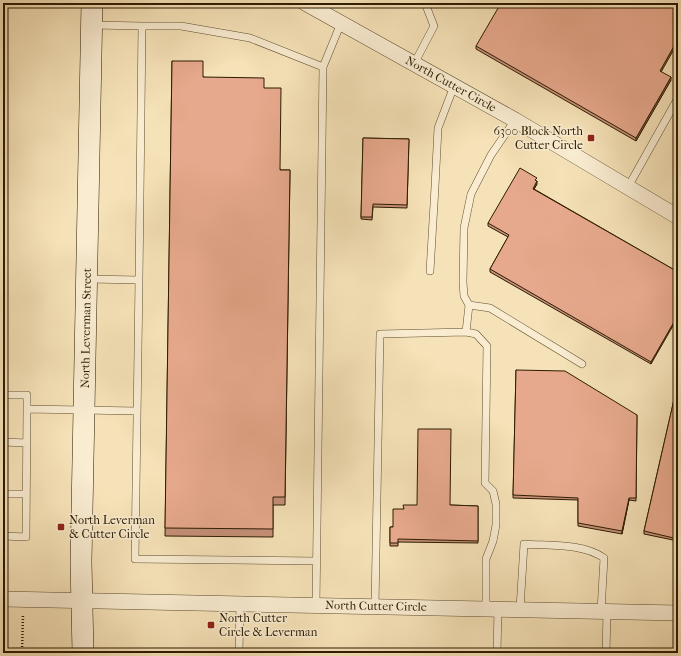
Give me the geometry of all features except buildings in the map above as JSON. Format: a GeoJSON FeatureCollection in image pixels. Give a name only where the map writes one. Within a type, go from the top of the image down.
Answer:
{"type":"FeatureCollection","features":[{"type":"Feature","properties":{"kind":"street","name":"North Leverman Street"},"geometry":{"type":"LineString","coordinates":[[83,653],[81,600],[92,3]]}},
{"type":"Feature","properties":{"kind":"street","name":"North Cutter Circle"},"geometry":{"type":"LineString","coordinates":[[314,5],[341,23],[515,120],[628,188],[676,213]]}},
{"type":"Feature","properties":{"kind":"street","name":"North Cutter Circle"},"geometry":{"type":"LineString","coordinates":[[3,599],[678,613]]}},
{"type":"Feature","properties":{"kind":"lane"},"geometry":{"type":"LineString","coordinates":[[414,64],[434,26],[425,3]]}},
{"type":"Feature","properties":{"kind":"lane"},"geometry":{"type":"LineString","coordinates":[[316,605],[323,67],[341,23]]}},
{"type":"Feature","properties":{"kind":"lane"},"geometry":{"type":"LineString","coordinates":[[92,25],[181,26],[250,38],[323,67]]}},
{"type":"Feature","properties":{"kind":"lane"},"geometry":{"type":"LineString","coordinates":[[142,26],[135,559],[316,560]]}},
{"type":"Feature","properties":{"kind":"lane"},"geometry":{"type":"LineString","coordinates":[[430,271],[438,128],[454,86]]}},
{"type":"Feature","properties":{"kind":"lane"},"geometry":{"type":"LineString","coordinates":[[628,188],[678,98]]}},
{"type":"Feature","properties":{"kind":"lane"},"geometry":{"type":"LineString","coordinates":[[466,332],[469,305],[464,296],[463,282],[464,228],[471,194],[491,155],[515,120]]}},
{"type":"Feature","properties":{"kind":"lane"},"geometry":{"type":"LineString","coordinates":[[86,279],[139,280]]}},
{"type":"Feature","properties":{"kind":"lane"},"geometry":{"type":"LineString","coordinates":[[469,305],[490,308],[582,364]]}},
{"type":"Feature","properties":{"kind":"lane"},"geometry":{"type":"LineString","coordinates":[[375,606],[380,334],[466,332],[476,334],[487,346],[485,482],[493,492],[496,504],[496,525],[493,541],[486,559],[497,653]]}},
{"type":"Feature","properties":{"kind":"lane"},"geometry":{"type":"LineString","coordinates":[[3,395],[27,396],[26,537],[3,536]]}},
{"type":"Feature","properties":{"kind":"lane"},"geometry":{"type":"LineString","coordinates":[[27,409],[137,411]]}},
{"type":"Feature","properties":{"kind":"lane"},"geometry":{"type":"LineString","coordinates":[[3,442],[27,442]]}},
{"type":"Feature","properties":{"kind":"lane"},"geometry":{"type":"LineString","coordinates":[[3,494],[26,494]]}},
{"type":"Feature","properties":{"kind":"lane"},"geometry":{"type":"LineString","coordinates":[[520,609],[524,544],[565,546],[595,552],[604,558],[606,653]]}},
{"type":"Feature","properties":{"kind":"lane"},"geometry":{"type":"LineString","coordinates":[[239,653],[240,604]]}},
{"type":"Feature","properties":{"kind":"path"},"geometry":{"type":"LineString","coordinates":[[13,649],[22,651],[23,599]]}},
{"type":"Feature","properties":{"kind":"place","name":"6300 Block North Cutter Circle"},"geometry":{"type":"Point","coordinates":[591,138]}},
{"type":"Feature","properties":{"kind":"place","name":"North Leverman & Cutter Circle"},"geometry":{"type":"Point","coordinates":[61,527]}},
{"type":"Feature","properties":{"kind":"place","name":"North Cutter Circle & Leverman"},"geometry":{"type":"Point","coordinates":[211,625]}}]}
